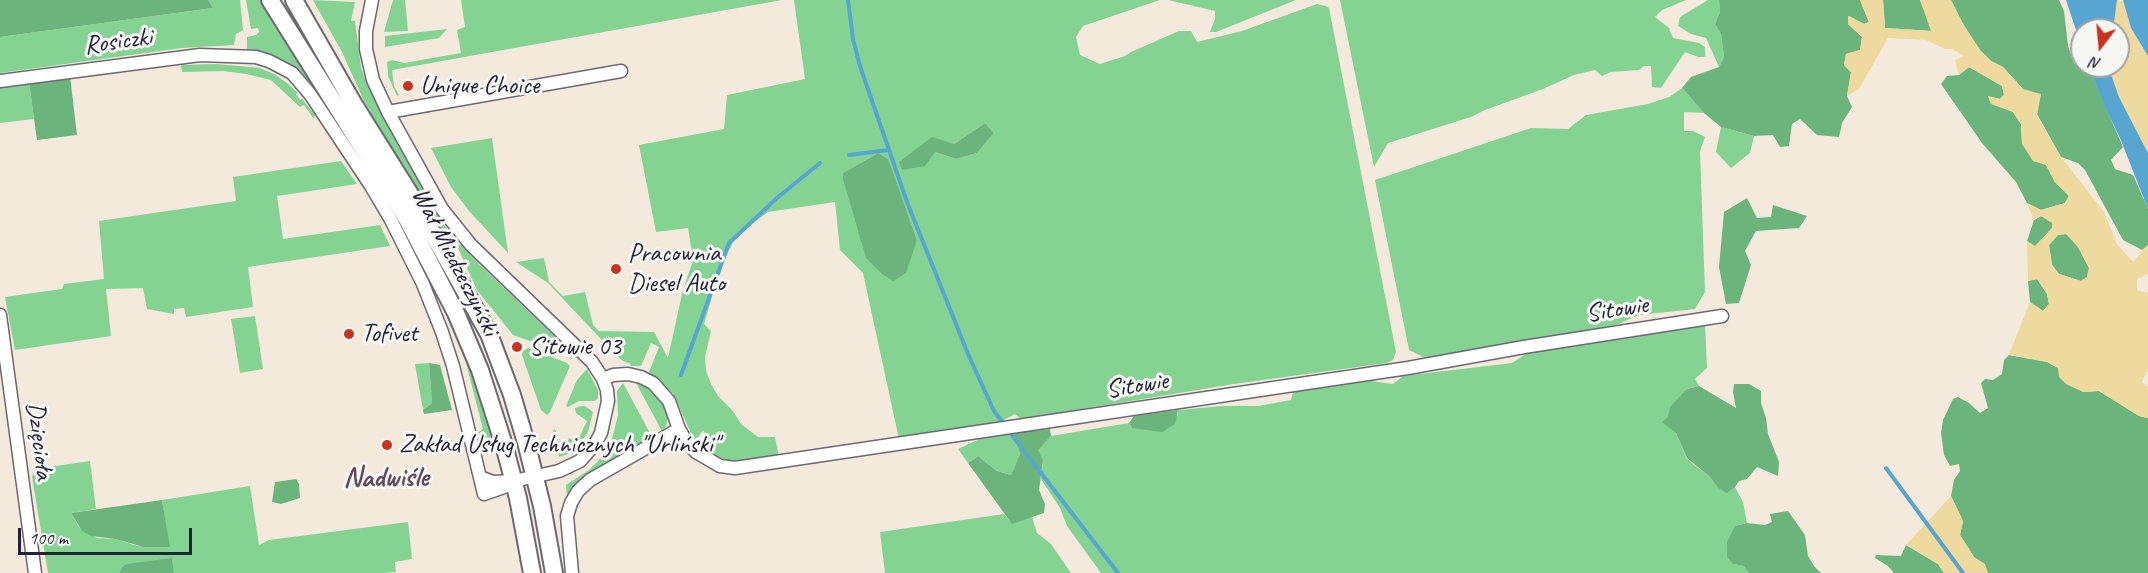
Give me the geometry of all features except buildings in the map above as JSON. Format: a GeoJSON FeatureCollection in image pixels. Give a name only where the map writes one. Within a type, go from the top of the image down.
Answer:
{"type":"FeatureCollection","features":[{"type":"Feature","properties":{"kind":"main road","name":"Wał Miedzeszyński"},"geometry":{"type":"LineString","coordinates":[[270,0],[393,195],[432,265],[462,327],[480,370],[500,430],[514,481],[532,573]]}},
{"type":"Feature","properties":{"kind":"main road","name":"Wał Miedzeszyński"},"geometry":{"type":"LineString","coordinates":[[294,0],[353,103],[415,202],[486,327],[515,404],[536,476],[554,573]]}},
{"type":"Feature","properties":{"kind":"street"},"geometry":{"type":"LineString","coordinates":[[372,0],[366,31],[366,57],[373,81],[442,209],[462,236],[591,362],[603,379],[608,394],[604,423],[595,444],[580,460],[559,471],[514,481],[493,482],[480,477]]}},
{"type":"Feature","properties":{"kind":"street","name":"Rosiczki"},"geometry":{"type":"LineString","coordinates":[[0,81],[184,56],[243,55],[256,57],[281,67],[299,80],[324,114],[392,220],[430,300],[462,400],[484,494],[514,481]]}},
{"type":"Feature","properties":{"kind":"street"},"geometry":{"type":"LineString","coordinates":[[388,112],[621,71]]}},
{"type":"Feature","properties":{"kind":"street","name":"Dzięcioła"},"geometry":{"type":"LineString","coordinates":[[0,315],[35,573]]}},
{"type":"Feature","properties":{"kind":"street","name":"Sitowie"},"geometry":{"type":"LineString","coordinates":[[603,379],[613,375],[628,374],[654,383],[669,401],[679,429],[687,443],[708,461],[720,466],[735,468],[1408,368],[1722,315]]}},
{"type":"Feature","properties":{"kind":"street"},"geometry":{"type":"LineString","coordinates":[[572,573],[567,516],[578,491],[590,480],[679,429]]}},
{"type":"Feature","properties":{"kind":"green space"},"geometry":{"type":"Polygon","coordinates":[[[0,0],[208,0],[213,8],[0,37],[0,0]]]}},
{"type":"Feature","properties":{"kind":"green space"},"geometry":{"type":"Polygon","coordinates":[[[208,0],[240,0],[243,30],[236,34],[234,45],[182,48],[0,73],[0,37],[213,8],[208,0]]]}},
{"type":"Feature","properties":{"kind":"green space"},"geometry":{"type":"Polygon","coordinates":[[[246,0],[260,0],[361,161],[304,76],[280,59],[247,49],[247,37],[259,32],[258,28],[251,29],[246,0]]]}},
{"type":"Feature","properties":{"kind":"green space"},"geometry":{"type":"Polygon","coordinates":[[[313,0],[355,2],[351,21],[355,21],[361,67],[367,85],[440,220],[455,238],[451,242],[447,243],[390,147],[313,0]]]}},
{"type":"Feature","properties":{"kind":"green space"},"geometry":{"type":"Polygon","coordinates":[[[393,0],[405,0],[408,31],[384,32],[393,0]]]}},
{"type":"Feature","properties":{"kind":"green space"},"geometry":{"type":"Polygon","coordinates":[[[461,0],[782,0],[392,70],[394,86],[399,95],[397,96],[388,76],[387,62],[392,60],[404,63],[461,53],[457,30],[465,27],[461,0]]]}},
{"type":"Feature","properties":{"kind":"green space"},"geometry":{"type":"Polygon","coordinates":[[[794,0],[1160,0],[1083,26],[1076,37],[1080,55],[1100,64],[1125,56],[1179,31],[1191,31],[1197,42],[1242,31],[1317,4],[1326,6],[1329,8],[1396,352],[1393,360],[1387,363],[1234,384],[1021,419],[1015,414],[995,425],[899,439],[863,273],[840,250],[835,202],[768,212],[737,235],[729,250],[719,273],[704,324],[711,331],[705,357],[706,371],[718,396],[733,411],[741,424],[758,437],[775,437],[779,457],[730,461],[709,454],[700,447],[705,441],[709,448],[714,447],[703,430],[695,442],[673,393],[649,372],[659,347],[651,343],[641,366],[630,366],[631,364],[616,355],[548,283],[516,262],[544,258],[549,282],[563,296],[585,292],[593,325],[599,331],[654,332],[668,358],[682,294],[693,260],[688,228],[656,232],[639,145],[724,129],[727,95],[805,79],[794,0]],[[985,123],[954,144],[935,152],[956,159],[977,153],[994,133],[985,123]],[[878,153],[843,173],[917,240],[902,199],[878,153]]]}},
{"type":"Feature","properties":{"kind":"green space"},"geometry":{"type":"Polygon","coordinates":[[[1168,0],[1296,0],[1216,32],[1210,32],[1215,19],[1215,11],[1168,0]]]}},
{"type":"Feature","properties":{"kind":"green space"},"geometry":{"type":"Polygon","coordinates":[[[1340,0],[1686,0],[1662,10],[1655,17],[1669,28],[1673,38],[1699,43],[1705,47],[1705,57],[1685,52],[1661,88],[1652,87],[1651,66],[1644,66],[1639,70],[1611,72],[1602,76],[1595,70],[1574,75],[1471,117],[1388,143],[1374,167],[1340,0]]]}},
{"type":"Feature","properties":{"kind":"green space"},"geometry":{"type":"Polygon","coordinates":[[[1708,0],[1719,0],[1720,12],[1715,24],[1721,34],[1724,57],[1719,67],[1706,38],[1691,34],[1678,26],[1680,17],[1708,0]]]}},
{"type":"Feature","properties":{"kind":"green space"},"geometry":{"type":"Polygon","coordinates":[[[1719,0],[1860,0],[1869,22],[1864,24],[1849,16],[1848,24],[1862,37],[1860,50],[1846,54],[1844,65],[1851,72],[1847,96],[1852,107],[1842,123],[1839,137],[1817,135],[1800,119],[1792,124],[1789,146],[1780,147],[1773,135],[1754,136],[1721,127],[1704,113],[1682,88],[1691,77],[1719,67],[1724,57],[1721,34],[1715,24],[1720,12],[1719,0]]]}},
{"type":"Feature","properties":{"kind":"green space"},"geometry":{"type":"Polygon","coordinates":[[[1883,0],[1920,0],[1932,31],[1885,28],[1883,0]]]}},
{"type":"Feature","properties":{"kind":"green space"},"geometry":{"type":"Polygon","coordinates":[[[1951,0],[2059,0],[2064,11],[2070,52],[2070,78],[2093,78],[2123,147],[2111,160],[2115,169],[2133,175],[2148,209],[2148,245],[2142,250],[2123,240],[2085,170],[2078,163],[2061,157],[2023,89],[2003,67],[1991,61],[1980,50],[1951,0]]]}},
{"type":"Feature","properties":{"kind":"green space"},"geometry":{"type":"Polygon","coordinates":[[[447,29],[439,38],[385,47],[385,36],[447,29]]]}},
{"type":"Feature","properties":{"kind":"green space"},"geometry":{"type":"Polygon","coordinates":[[[216,64],[260,68],[276,75],[298,93],[296,94],[300,100],[302,99],[315,115],[314,119],[304,105],[300,107],[271,80],[223,71],[182,72],[181,65],[216,64]]]}},
{"type":"Feature","properties":{"kind":"green space"},"geometry":{"type":"Polygon","coordinates":[[[1969,67],[2002,86],[2004,95],[2000,99],[1988,96],[1991,103],[2013,112],[2021,124],[2022,144],[2046,165],[2055,182],[2069,196],[2065,203],[2041,210],[2027,203],[2016,182],[1982,143],[1941,84],[1947,76],[1959,75],[1969,67]]]}},
{"type":"Feature","properties":{"kind":"green space"},"geometry":{"type":"Polygon","coordinates":[[[70,76],[77,135],[37,140],[29,82],[70,76]]]}},
{"type":"Feature","properties":{"kind":"green space"},"geometry":{"type":"Polygon","coordinates":[[[29,82],[34,119],[0,123],[0,86],[29,82]]]}},
{"type":"Feature","properties":{"kind":"green space"},"geometry":{"type":"Polygon","coordinates":[[[1682,88],[1704,113],[1684,112],[1684,131],[1693,131],[1705,137],[1700,151],[1705,292],[1695,309],[1639,315],[1616,325],[1425,358],[1409,350],[1375,180],[1531,128],[1568,129],[1586,115],[1648,104],[1669,97],[1682,88]]]}},
{"type":"Feature","properties":{"kind":"green space"},"geometry":{"type":"Polygon","coordinates":[[[985,123],[994,133],[977,153],[956,159],[935,152],[925,166],[902,170],[899,162],[932,137],[954,144],[985,123]]]}},
{"type":"Feature","properties":{"kind":"green space"},"geometry":{"type":"Polygon","coordinates":[[[1721,127],[1754,136],[1750,153],[1731,168],[1716,152],[1721,127]]]}},
{"type":"Feature","properties":{"kind":"green space"},"geometry":{"type":"Polygon","coordinates":[[[492,138],[508,253],[469,211],[451,187],[431,148],[492,138]]]}},
{"type":"Feature","properties":{"kind":"green space"},"geometry":{"type":"Polygon","coordinates":[[[878,153],[888,159],[917,240],[906,273],[893,281],[882,274],[866,258],[843,179],[843,173],[878,153]]]}},
{"type":"Feature","properties":{"kind":"green space"},"geometry":{"type":"Polygon","coordinates":[[[341,161],[357,184],[277,196],[283,239],[380,225],[390,246],[248,267],[253,307],[186,317],[184,308],[174,309],[174,314],[147,309],[143,288],[106,289],[111,336],[15,350],[5,297],[62,289],[64,284],[104,279],[99,221],[236,201],[233,177],[341,161]]]}},
{"type":"Feature","properties":{"kind":"green space"},"geometry":{"type":"Polygon","coordinates":[[[1747,198],[1757,218],[1771,217],[1773,205],[1807,216],[1799,228],[1756,231],[1745,251],[1751,265],[1739,303],[1726,304],[1719,267],[1724,212],[1747,198]]]}},
{"type":"Feature","properties":{"kind":"green space"},"geometry":{"type":"Polygon","coordinates":[[[2041,216],[2052,222],[2052,228],[2035,247],[2027,241],[2034,220],[2041,216]]]}},
{"type":"Feature","properties":{"kind":"green space"},"geometry":{"type":"Polygon","coordinates":[[[2067,234],[2078,247],[2089,268],[2087,277],[2081,281],[2059,274],[2052,265],[2049,245],[2058,235],[2067,234]]]}},
{"type":"Feature","properties":{"kind":"green space"},"geometry":{"type":"Polygon","coordinates":[[[460,244],[577,358],[513,335],[477,290],[458,248],[460,244]]]}},
{"type":"Feature","properties":{"kind":"green space"},"geometry":{"type":"Polygon","coordinates":[[[2037,279],[2047,294],[2049,304],[2043,311],[2030,302],[2028,281],[2037,279]]]}},
{"type":"Feature","properties":{"kind":"green space"},"geometry":{"type":"Polygon","coordinates":[[[255,316],[263,369],[240,373],[231,319],[255,316]]]}},
{"type":"Feature","properties":{"kind":"green space"},"geometry":{"type":"Polygon","coordinates":[[[1705,325],[1707,368],[1695,379],[1699,386],[1687,389],[1676,433],[1687,459],[1710,477],[1718,488],[1727,492],[1735,487],[1743,502],[1747,523],[1735,526],[1733,564],[1745,566],[1749,573],[1101,573],[1067,526],[1060,508],[1041,479],[1043,460],[1037,450],[1051,436],[1129,423],[1132,428],[1178,416],[1178,410],[1258,406],[1291,400],[1294,388],[1364,380],[1393,384],[1403,376],[1512,363],[1529,352],[1705,325]]]}},
{"type":"Feature","properties":{"kind":"green space"},"geometry":{"type":"Polygon","coordinates":[[[528,348],[570,366],[547,415],[541,410],[522,355],[523,351],[528,348]]]}},
{"type":"Feature","properties":{"kind":"green space"},"geometry":{"type":"Polygon","coordinates":[[[2009,355],[2047,362],[2058,368],[2083,392],[2099,391],[2139,416],[2148,418],[2148,573],[1988,573],[1984,564],[1974,557],[1960,535],[1963,521],[1951,496],[1954,480],[1960,471],[1959,464],[1950,466],[1944,455],[1941,433],[1943,420],[1953,399],[1958,397],[1980,413],[1988,408],[1981,383],[1985,379],[1993,380],[2002,374],[2004,360],[2009,355]]]}},
{"type":"Feature","properties":{"kind":"green space"},"geometry":{"type":"Polygon","coordinates":[[[465,359],[482,399],[496,444],[480,448],[476,434],[483,429],[465,359]]]}},
{"type":"Feature","properties":{"kind":"green space"},"geometry":{"type":"Polygon","coordinates":[[[429,363],[432,403],[423,410],[415,364],[429,363]]]}},
{"type":"Feature","properties":{"kind":"green space"},"geometry":{"type":"Polygon","coordinates":[[[429,363],[440,365],[452,410],[424,414],[423,410],[432,403],[429,363]]]}},
{"type":"Feature","properties":{"kind":"green space"},"geometry":{"type":"Polygon","coordinates":[[[587,369],[598,390],[598,398],[595,401],[579,401],[566,406],[577,380],[587,369]]]}},
{"type":"Feature","properties":{"kind":"green space"},"geometry":{"type":"Polygon","coordinates":[[[623,383],[651,439],[589,474],[567,497],[566,485],[589,470],[600,459],[612,439],[618,415],[617,391],[623,383]]]}},
{"type":"Feature","properties":{"kind":"green space"},"geometry":{"type":"Polygon","coordinates":[[[636,383],[648,388],[664,405],[668,419],[662,431],[636,383]]]}},
{"type":"Feature","properties":{"kind":"green space"},"geometry":{"type":"Polygon","coordinates":[[[1734,384],[1749,384],[1761,391],[1761,403],[1768,434],[1779,462],[1778,476],[1757,467],[1747,479],[1739,481],[1727,493],[1718,488],[1710,477],[1687,458],[1676,433],[1662,422],[1668,417],[1670,407],[1687,389],[1699,386],[1736,408],[1734,384]]]}},
{"type":"Feature","properties":{"kind":"green space"},"geometry":{"type":"Polygon","coordinates":[[[581,406],[593,412],[588,432],[571,453],[559,457],[554,429],[558,441],[567,443],[569,438],[577,442],[587,421],[576,413],[575,408],[581,406]]]}},
{"type":"Feature","properties":{"kind":"green space"},"geometry":{"type":"Polygon","coordinates":[[[1178,410],[1175,424],[1162,432],[1132,428],[1129,423],[1134,416],[1178,410]]]}},
{"type":"Feature","properties":{"kind":"green space"},"geometry":{"type":"Polygon","coordinates":[[[1050,429],[1051,436],[1038,450],[1043,460],[1039,490],[1045,504],[1044,513],[1012,524],[968,463],[978,456],[997,471],[1011,475],[1020,454],[1014,433],[1050,429]]]}},
{"type":"Feature","properties":{"kind":"green space"},"geometry":{"type":"Polygon","coordinates":[[[1014,433],[1020,454],[1011,475],[997,471],[978,456],[968,463],[958,449],[988,435],[1014,433]]]}},
{"type":"Feature","properties":{"kind":"green space"},"geometry":{"type":"Polygon","coordinates":[[[90,461],[96,509],[71,513],[79,527],[97,538],[115,539],[138,546],[169,547],[162,500],[250,486],[259,545],[269,540],[408,522],[412,559],[395,562],[396,572],[384,573],[174,573],[172,559],[122,567],[119,573],[48,573],[32,477],[35,469],[90,461]]]}},
{"type":"Feature","properties":{"kind":"green space"},"geometry":{"type":"Polygon","coordinates":[[[296,479],[299,484],[300,498],[281,504],[272,502],[275,482],[296,479]]]}},
{"type":"Feature","properties":{"kind":"green space"},"geometry":{"type":"Polygon","coordinates":[[[162,500],[170,547],[144,547],[115,539],[91,536],[82,531],[71,513],[162,500]]]}},
{"type":"Feature","properties":{"kind":"green space"},"geometry":{"type":"Polygon","coordinates":[[[1788,511],[1805,535],[1808,556],[1821,573],[1749,573],[1744,566],[1733,564],[1727,557],[1727,542],[1735,526],[1747,523],[1765,525],[1772,522],[1770,514],[1788,511]]]}},
{"type":"Feature","properties":{"kind":"green space"},"geometry":{"type":"Polygon","coordinates":[[[1004,514],[1012,523],[1032,517],[1037,533],[1051,544],[1071,573],[885,573],[880,532],[1004,514]]]}},
{"type":"Feature","properties":{"kind":"green space"},"geometry":{"type":"Polygon","coordinates":[[[1906,545],[1938,564],[1944,573],[1894,573],[1875,558],[1876,555],[1901,556],[1906,545]]]}},
{"type":"Feature","properties":{"kind":"green space"},"geometry":{"type":"Polygon","coordinates":[[[172,558],[174,573],[119,573],[127,564],[172,558]]]}},
{"type":"Feature","properties":{"kind":"sand"},"geometry":{"type":"Polygon","coordinates":[[[1860,0],[1883,0],[1885,28],[1931,31],[1920,0],[1951,0],[1980,50],[1991,61],[2003,67],[2023,89],[2041,94],[2037,116],[2061,157],[2104,212],[2117,244],[2133,262],[2148,245],[2148,274],[2137,279],[2137,290],[2148,293],[2148,372],[2142,382],[2148,387],[2148,418],[2139,416],[2099,391],[2083,392],[2066,384],[2059,377],[2058,368],[2048,362],[2009,355],[2030,302],[2043,311],[2049,304],[2047,294],[2038,279],[2028,281],[2027,241],[2035,246],[2052,228],[2052,223],[2041,216],[2034,220],[2027,203],[2041,210],[2065,203],[2069,195],[2055,182],[2046,165],[2033,161],[2022,144],[2021,124],[2013,112],[1991,104],[1988,96],[2000,99],[2004,95],[2002,86],[1969,67],[1959,75],[1955,60],[1964,56],[1952,49],[1945,49],[1926,40],[1888,38],[1859,89],[1847,96],[1851,72],[1844,65],[1846,54],[1860,50],[1862,37],[1848,24],[1848,16],[1864,24],[1869,22],[1860,0]],[[2066,234],[2058,235],[2049,245],[2052,265],[2059,274],[2081,281],[2087,277],[2089,268],[2078,247],[2066,234]]]}},
{"type":"Feature","properties":{"kind":"sand"},"geometry":{"type":"Polygon","coordinates":[[[2117,0],[2125,2],[2129,18],[2115,18],[2117,0]]]}},
{"type":"Feature","properties":{"kind":"sand"},"geometry":{"type":"Polygon","coordinates":[[[2130,24],[2148,56],[2148,153],[2119,97],[2112,78],[2130,78],[2130,24]]]}},
{"type":"Feature","properties":{"kind":"sand"},"geometry":{"type":"Polygon","coordinates":[[[1951,496],[1963,521],[1960,535],[1974,557],[1985,564],[1988,573],[1944,573],[1938,564],[1906,545],[1951,496]]]}},
{"type":"Feature","properties":{"kind":"water"},"geometry":{"type":"Polygon","coordinates":[[[2066,0],[2117,0],[2115,18],[2072,18],[2066,0]]]}},
{"type":"Feature","properties":{"kind":"water"},"geometry":{"type":"Polygon","coordinates":[[[2123,0],[2148,0],[2148,56],[2131,28],[2123,0]]]}},
{"type":"Feature","properties":{"kind":"water"},"geometry":{"type":"Polygon","coordinates":[[[2093,78],[2112,78],[2119,97],[2148,153],[2148,209],[2120,138],[2093,78]]]}},
{"type":"Feature","properties":{"kind":"waterway"},"geometry":{"type":"LineString","coordinates":[[848,0],[853,39],[860,66],[907,202],[968,354],[994,411],[1003,423]]}},
{"type":"Feature","properties":{"kind":"waterway"},"geometry":{"type":"LineString","coordinates":[[849,155],[889,150]]}},
{"type":"Feature","properties":{"kind":"waterway"},"geometry":{"type":"LineString","coordinates":[[681,375],[729,243],[777,198],[820,163]]}},
{"type":"Feature","properties":{"kind":"waterway"},"geometry":{"type":"LineString","coordinates":[[1011,434],[1118,573]]}},
{"type":"Feature","properties":{"kind":"waterway"},"geometry":{"type":"LineString","coordinates":[[1886,468],[1963,573]]}},
{"type":"Feature","properties":{"kind":"place","name":"Unique Choice"},"geometry":{"type":"Point","coordinates":[408,86]}},
{"type":"Feature","properties":{"kind":"place","name":"Pracownia Diesel Auto"},"geometry":{"type":"Point","coordinates":[616,269]}},
{"type":"Feature","properties":{"kind":"place","name":"Tofivet"},"geometry":{"type":"Point","coordinates":[349,334]}},
{"type":"Feature","properties":{"kind":"place","name":"Sitowie 03"},"geometry":{"type":"Point","coordinates":[517,347]}},
{"type":"Feature","properties":{"kind":"place","name":"Zakład Usług Technicznych \"Urliński\""},"geometry":{"type":"Point","coordinates":[387,445]}},
{"type":"Feature","properties":{"kind":"district","name":"Nadwiśle"},"geometry":{"type":"Point","coordinates":[386,479]}}]}
